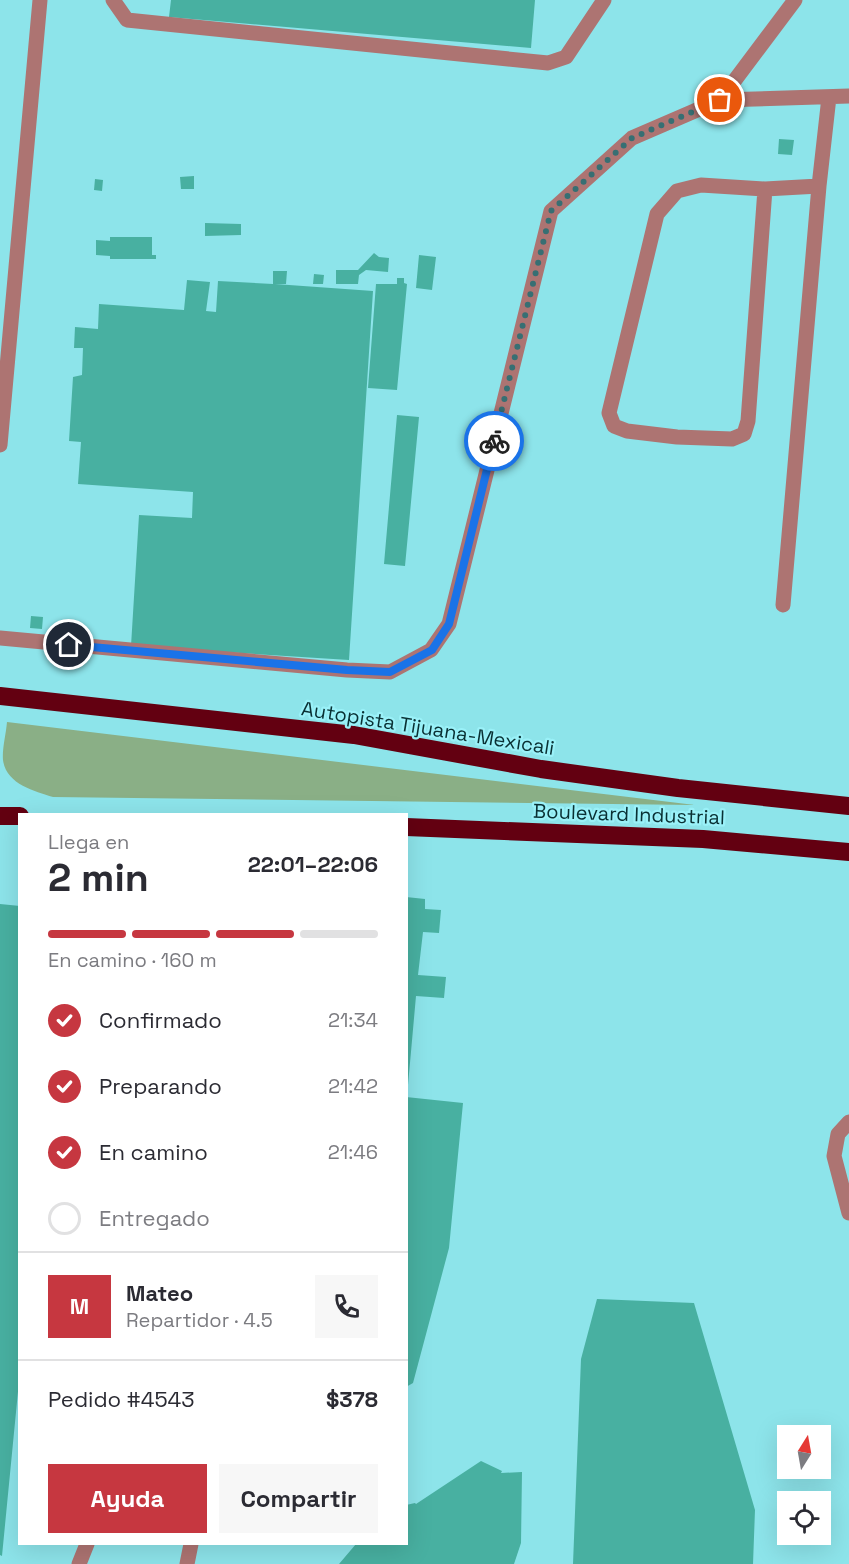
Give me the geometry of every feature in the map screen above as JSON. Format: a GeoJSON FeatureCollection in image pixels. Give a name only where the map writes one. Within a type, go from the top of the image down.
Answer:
{"type":"FeatureCollection","features":[{"type":"Feature","properties":{"kind":"highway","name":"Autopista Tijuana-Mexicali"},"geometry":{"type":"LineString","coordinates":[[0,696],[354,735],[541,769],[678,788],[849,806]]}},
{"type":"Feature","properties":{"kind":"highway"},"geometry":{"type":"LineString","coordinates":[[0,816],[18,816]]}},
{"type":"Feature","properties":{"kind":"highway","name":"Boulevard Industrial"},"geometry":{"type":"LineString","coordinates":[[408,827],[703,839],[849,852]]}},
{"type":"Feature","properties":{"kind":"street"},"geometry":{"type":"LineString","coordinates":[[0,445],[40,0]]}},
{"type":"Feature","properties":{"kind":"street"},"geometry":{"type":"LineString","coordinates":[[113,0],[128,20],[548,63],[566,57],[604,0]]}},
{"type":"Feature","properties":{"kind":"street"},"geometry":{"type":"LineString","coordinates":[[720,100],[795,0]]}},
{"type":"Feature","properties":{"kind":"street"},"geometry":{"type":"LineString","coordinates":[[0,638],[390,672],[432,650],[449,624],[551,211],[632,138],[720,100],[849,96]]}},
{"type":"Feature","properties":{"kind":"street"},"geometry":{"type":"LineString","coordinates":[[783,605],[819,186],[829,97]]}},
{"type":"Feature","properties":{"kind":"street"},"geometry":{"type":"LineString","coordinates":[[765,189],[748,421],[744,434],[732,439],[677,437],[627,431],[614,426],[609,413],[657,214],[677,191],[701,185],[765,189],[819,186]]}},
{"type":"Feature","properties":{"kind":"street"},"geometry":{"type":"LineString","coordinates":[[849,1122],[838,1134],[834,1156],[849,1213]]}},
{"type":"Feature","properties":{"kind":"street"},"geometry":{"type":"LineString","coordinates":[[79,1564],[87,1545]]}},
{"type":"Feature","properties":{"kind":"street"},"geometry":{"type":"LineString","coordinates":[[187,1564],[191,1545]]}},
{"type":"Feature","properties":{"kind":"green space"},"geometry":{"type":"Polygon","coordinates":[[[7,722],[695,805],[53,797],[22,785],[9,775],[3,760],[7,722]]]}},
{"type":"Feature","properties":{"kind":"building"},"geometry":{"type":"Polygon","coordinates":[[[171,0],[535,0],[531,48],[169,17],[171,0]]]}},
{"type":"Feature","properties":{"kind":"building"},"geometry":{"type":"Polygon","coordinates":[[[779,139],[794,140],[792,155],[778,154],[779,139]]]}},
{"type":"Feature","properties":{"kind":"building"},"geometry":{"type":"Polygon","coordinates":[[[194,176],[194,189],[181,189],[180,177],[194,176]]]}},
{"type":"Feature","properties":{"kind":"building"},"geometry":{"type":"Polygon","coordinates":[[[95,179],[103,180],[102,191],[94,190],[95,179]]]}},
{"type":"Feature","properties":{"kind":"building"},"geometry":{"type":"Polygon","coordinates":[[[205,223],[241,224],[241,235],[205,236],[205,223]]]}},
{"type":"Feature","properties":{"kind":"building"},"geometry":{"type":"Polygon","coordinates":[[[110,237],[152,237],[152,255],[156,255],[156,259],[110,259],[110,256],[96,255],[96,240],[110,241],[110,237]]]}},
{"type":"Feature","properties":{"kind":"building"},"geometry":{"type":"Polygon","coordinates":[[[374,253],[379,257],[389,258],[388,272],[366,270],[359,275],[358,284],[336,284],[336,270],[358,270],[374,253]]]}},
{"type":"Feature","properties":{"kind":"building"},"geometry":{"type":"Polygon","coordinates":[[[419,255],[436,257],[432,290],[416,288],[419,255]]]}},
{"type":"Feature","properties":{"kind":"building"},"geometry":{"type":"Polygon","coordinates":[[[273,271],[287,271],[286,284],[275,284],[373,291],[349,660],[131,646],[139,515],[192,518],[193,492],[78,484],[81,442],[69,441],[73,377],[82,375],[83,348],[74,348],[75,327],[98,329],[99,304],[184,310],[187,280],[210,282],[206,311],[216,312],[218,281],[273,284],[273,271]]]}},
{"type":"Feature","properties":{"kind":"building"},"geometry":{"type":"Polygon","coordinates":[[[314,274],[324,275],[323,284],[313,284],[314,274]]]}},
{"type":"Feature","properties":{"kind":"building"},"geometry":{"type":"Polygon","coordinates":[[[397,278],[404,278],[404,283],[407,284],[397,390],[368,388],[376,284],[397,284],[397,278]]]}},
{"type":"Feature","properties":{"kind":"building"},"geometry":{"type":"Polygon","coordinates":[[[397,415],[419,417],[405,566],[384,564],[397,415]]]}},
{"type":"Feature","properties":{"kind":"building"},"geometry":{"type":"Polygon","coordinates":[[[31,616],[43,617],[42,629],[30,628],[31,616]]]}},
{"type":"Feature","properties":{"kind":"building"},"geometry":{"type":"Polygon","coordinates":[[[408,897],[425,899],[425,909],[441,910],[439,933],[423,932],[418,975],[446,977],[444,998],[416,996],[408,1085],[408,897]]]}},
{"type":"Feature","properties":{"kind":"building"},"geometry":{"type":"Polygon","coordinates":[[[0,904],[18,906],[18,1392],[2,1556],[0,1555],[0,904]]]}},
{"type":"Feature","properties":{"kind":"building"},"geometry":{"type":"Polygon","coordinates":[[[408,1097],[463,1103],[449,1248],[413,1383],[408,1386],[408,1097]]]}},
{"type":"Feature","properties":{"kind":"building"},"geometry":{"type":"Polygon","coordinates":[[[597,1299],[694,1303],[755,1510],[753,1564],[573,1564],[581,1359],[597,1299]]]}},
{"type":"Feature","properties":{"kind":"building"},"geometry":{"type":"Polygon","coordinates":[[[481,1461],[502,1471],[501,1473],[522,1472],[521,1543],[514,1564],[339,1564],[355,1545],[408,1545],[408,1505],[416,1504],[481,1461]]]}},
{"type":"Feature","properties":{"kind":"way so far"},"geometry":{"type":"LineString","coordinates":[[494,441],[551,211],[632,138],[720,100]]}},
{"type":"Feature","properties":{"kind":"route"},"geometry":{"type":"LineString","coordinates":[[69,645],[390,672],[432,650],[449,624],[494,441]]}}]}
